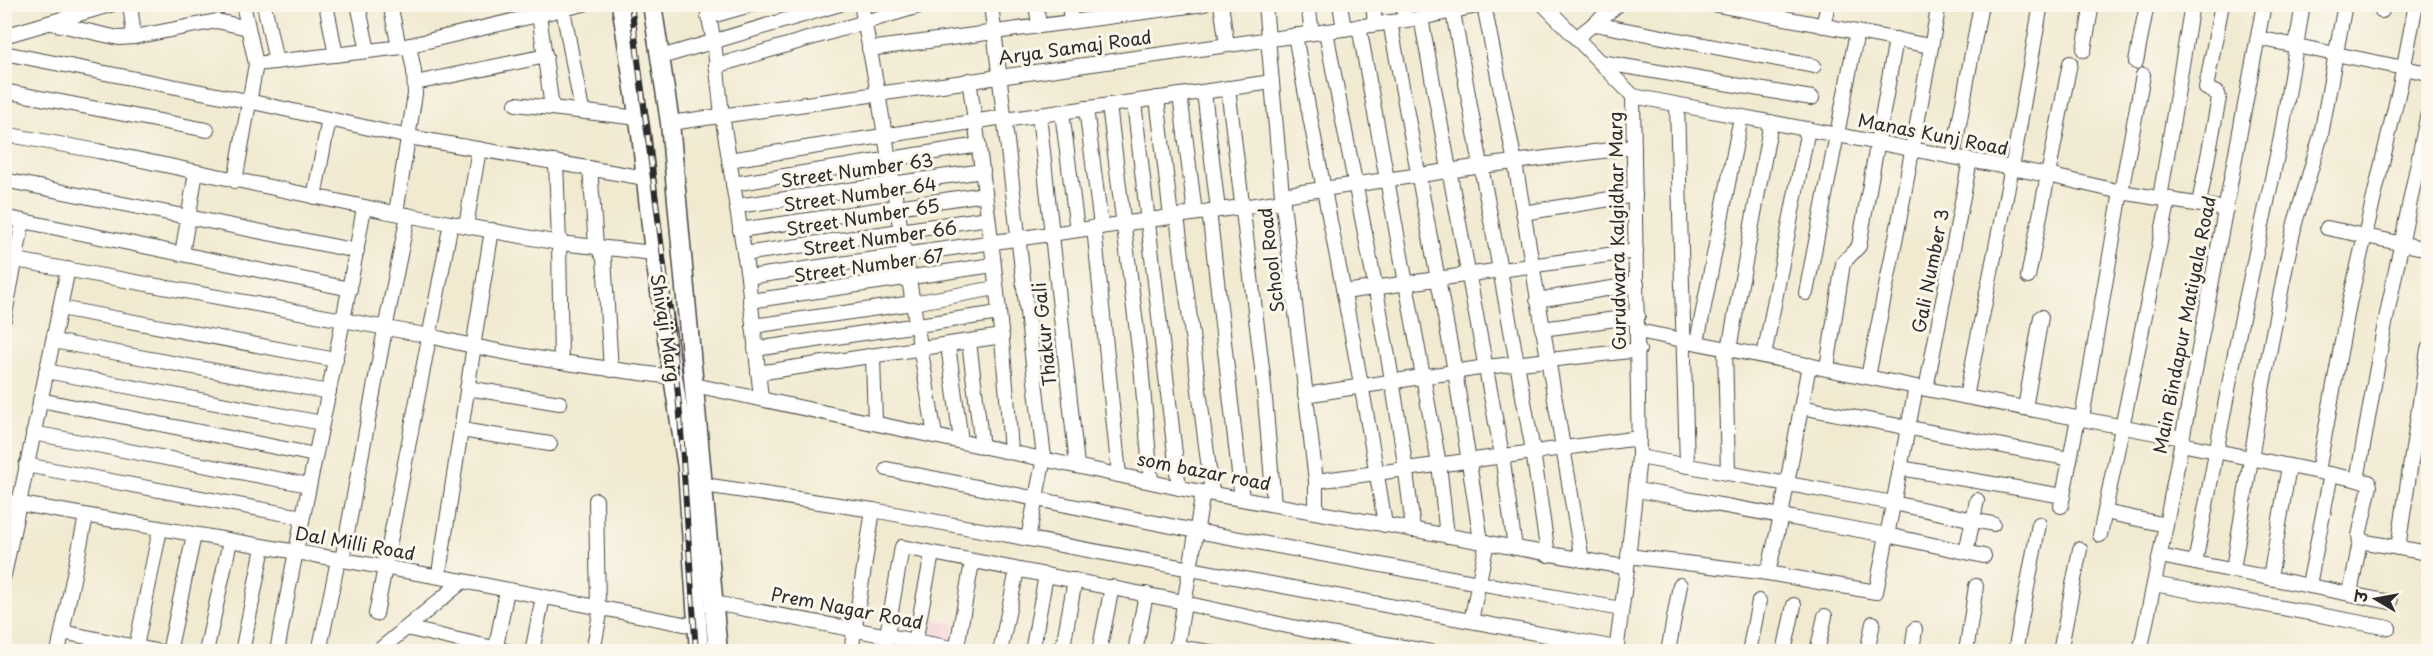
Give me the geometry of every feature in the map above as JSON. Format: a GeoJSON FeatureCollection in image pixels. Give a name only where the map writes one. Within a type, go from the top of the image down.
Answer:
{"type":"FeatureCollection","features":[{"type":"Feature","properties":{"kind":"main road","name":"Shivaji Marg"},"geometry":{"type":"LineString","coordinates":[[621,4],[639,118],[654,253],[687,468],[696,486],[714,603],[718,651]]}},
{"type":"Feature","properties":{"kind":"main road","name":"Shivaji Marg"},"geometry":{"type":"LineString","coordinates":[[652,4],[670,123],[694,385],[699,651]]}},
{"type":"Feature","properties":{"kind":"street"},"geometry":{"type":"LineString","coordinates":[[4,36],[113,4]]}},
{"type":"Feature","properties":{"kind":"street"},"geometry":{"type":"LineString","coordinates":[[130,4],[134,37]]}},
{"type":"Feature","properties":{"kind":"street"},"geometry":{"type":"LineString","coordinates":[[235,181],[256,64],[243,4]]}},
{"type":"Feature","properties":{"kind":"street"},"geometry":{"type":"LineString","coordinates":[[264,4],[276,62]]}},
{"type":"Feature","properties":{"kind":"street"},"geometry":{"type":"LineString","coordinates":[[326,4],[336,55]]}},
{"type":"Feature","properties":{"kind":"street"},"geometry":{"type":"LineString","coordinates":[[358,4],[368,51]]}},
{"type":"Feature","properties":{"kind":"street"},"geometry":{"type":"LineString","coordinates":[[256,64],[404,46],[584,4]]}},
{"type":"Feature","properties":{"kind":"street"},"geometry":{"type":"LineString","coordinates":[[754,4],[707,11],[714,42],[722,115],[748,277],[760,398]]}},
{"type":"Feature","properties":{"kind":"street"},"geometry":{"type":"LineString","coordinates":[[661,57],[840,4]]}},
{"type":"Feature","properties":{"kind":"street"},"geometry":{"type":"LineString","coordinates":[[861,4],[935,436]]}},
{"type":"Feature","properties":{"kind":"street"},"geometry":{"type":"LineString","coordinates":[[716,66],[926,4]]}},
{"type":"Feature","properties":{"kind":"street"},"geometry":{"type":"LineString","coordinates":[[991,4],[1044,458],[1028,538]]}},
{"type":"Feature","properties":{"kind":"street"},"geometry":{"type":"LineString","coordinates":[[1036,4],[1039,25]]}},
{"type":"Feature","properties":{"kind":"street"},"geometry":{"type":"LineString","coordinates":[[1069,4],[1071,21]]}},
{"type":"Feature","properties":{"kind":"street"},"geometry":{"type":"LineString","coordinates":[[1221,4],[1227,45]]}},
{"type":"Feature","properties":{"kind":"street","name":"School Road"},"geometry":{"type":"LineString","coordinates":[[1265,4],[1283,198],[1316,481],[1316,511]]}},
{"type":"Feature","properties":{"kind":"street"},"geometry":{"type":"LineString","coordinates":[[1308,4],[1319,32],[1375,288],[1407,468],[1413,530]]}},
{"type":"Feature","properties":{"kind":"street"},"geometry":{"type":"LineString","coordinates":[[1340,4],[1344,28]]}},
{"type":"Feature","properties":{"kind":"street"},"geometry":{"type":"LineString","coordinates":[[1372,4],[1376,24]]}},
{"type":"Feature","properties":{"kind":"street"},"geometry":{"type":"LineString","coordinates":[[1403,4],[1406,20]]}},
{"type":"Feature","properties":{"kind":"street","name":"Gurudwara Kalgidhar Marg"},"geometry":{"type":"LineString","coordinates":[[1543,4],[1633,96],[1639,457],[1628,562]]}},
{"type":"Feature","properties":{"kind":"street"},"geometry":{"type":"LineString","coordinates":[[1712,4],[1930,46]]}},
{"type":"Feature","properties":{"kind":"street"},"geometry":{"type":"LineString","coordinates":[[1823,26],[1828,4]]}},
{"type":"Feature","properties":{"kind":"street"},"geometry":{"type":"LineString","coordinates":[[1868,377],[1939,4]]}},
{"type":"Feature","properties":{"kind":"street"},"geometry":{"type":"LineString","coordinates":[[1953,157],[1981,4]]}},
{"type":"Feature","properties":{"kind":"street"},"geometry":{"type":"LineString","coordinates":[[1966,397],[2041,4]]}},
{"type":"Feature","properties":{"kind":"street"},"geometry":{"type":"LineString","coordinates":[[2084,50],[2092,4]]}},
{"type":"Feature","properties":{"kind":"street"},"geometry":{"type":"LineString","coordinates":[[1900,468],[2062,501],[2080,418],[2121,192],[2140,68],[2147,4]]}},
{"type":"Feature","properties":{"kind":"street"},"geometry":{"type":"LineString","coordinates":[[2100,535],[2123,426],[2164,198],[2192,4]]}},
{"type":"Feature","properties":{"kind":"street"},"geometry":{"type":"LineString","coordinates":[[2199,204],[2219,98],[2218,94],[2206,88],[2222,4]]}},
{"type":"Feature","properties":{"kind":"street","name":"Main Bindapur Matiyala Road"},"geometry":{"type":"LineString","coordinates":[[2140,651],[2166,525],[2264,4]]}},
{"type":"Feature","properties":{"kind":"street"},"geometry":{"type":"LineString","coordinates":[[2195,563],[2240,327],[2280,137],[2303,4]]}},
{"type":"Feature","properties":{"kind":"street"},"geometry":{"type":"LineString","coordinates":[[2233,570],[2263,386],[2291,241],[2321,135],[2345,4]]}},
{"type":"Feature","properties":{"kind":"street"},"geometry":{"type":"LineString","coordinates":[[2308,585],[2336,369],[2416,4]]}},
{"type":"Feature","properties":{"kind":"street"},"geometry":{"type":"LineString","coordinates":[[319,651],[340,560],[384,328],[402,214],[415,83],[393,5]]}},
{"type":"Feature","properties":{"kind":"street"},"geometry":{"type":"LineString","coordinates":[[869,49],[1071,21],[1101,11],[1197,5]]}},
{"type":"Feature","properties":{"kind":"street"},"geometry":{"type":"LineString","coordinates":[[1485,5],[1515,163],[1582,560]]}},
{"type":"Feature","properties":{"kind":"street","name":"Arya Samaj Road"},"geometry":{"type":"LineString","coordinates":[[670,123],[1421,18],[1485,5]]}},
{"type":"Feature","properties":{"kind":"street"},"geometry":{"type":"LineString","coordinates":[[1576,38],[1619,5]]}},
{"type":"Feature","properties":{"kind":"street"},"geometry":{"type":"LineString","coordinates":[[1613,27],[1619,5]]}},
{"type":"Feature","properties":{"kind":"street"},"geometry":{"type":"LineString","coordinates":[[566,7],[582,111]]}},
{"type":"Feature","properties":{"kind":"street"},"geometry":{"type":"LineString","coordinates":[[1462,9],[1482,166],[1533,451],[1548,555]]}},
{"type":"Feature","properties":{"kind":"street"},"geometry":{"type":"LineString","coordinates":[[539,14],[552,108]]}},
{"type":"Feature","properties":{"kind":"street"},"geometry":{"type":"LineString","coordinates":[[1421,18],[1502,455],[1515,548]]}},
{"type":"Feature","properties":{"kind":"street"},"geometry":{"type":"LineString","coordinates":[[51,23],[119,38],[217,21],[248,28]]}},
{"type":"Feature","properties":{"kind":"street"},"geometry":{"type":"LineString","coordinates":[[1390,22],[1455,371],[1484,542],[1472,621]]}},
{"type":"Feature","properties":{"kind":"street"},"geometry":{"type":"LineString","coordinates":[[1595,24],[1814,66]]}},
{"type":"Feature","properties":{"kind":"street"},"geometry":{"type":"LineString","coordinates":[[1359,26],[1423,376],[1447,536]]}},
{"type":"Feature","properties":{"kind":"street"},"geometry":{"type":"LineString","coordinates":[[1806,293],[1857,33]]}},
{"type":"Feature","properties":{"kind":"street"},"geometry":{"type":"LineString","coordinates":[[1295,35],[1377,473],[1384,525]]}},
{"type":"Feature","properties":{"kind":"street"},"geometry":{"type":"LineString","coordinates":[[2258,38],[2403,70],[2428,73]]}},
{"type":"Feature","properties":{"kind":"street"},"geometry":{"type":"LineString","coordinates":[[1827,368],[1843,262],[1859,246],[1896,39]]}},
{"type":"Feature","properties":{"kind":"street"},"geometry":{"type":"LineString","coordinates":[[4,53],[250,101],[409,137],[645,178]]}},
{"type":"Feature","properties":{"kind":"street"},"geometry":{"type":"LineString","coordinates":[[415,83],[546,56]]}},
{"type":"Feature","properties":{"kind":"street"},"geometry":{"type":"LineString","coordinates":[[1600,62],[1812,98]]}},
{"type":"Feature","properties":{"kind":"street"},"geometry":{"type":"LineString","coordinates":[[2028,277],[2070,63]]}},
{"type":"Feature","properties":{"kind":"street"},"geometry":{"type":"LineString","coordinates":[[969,81],[983,171],[1002,336],[1011,452]]}},
{"type":"Feature","properties":{"kind":"street"},"geometry":{"type":"LineString","coordinates":[[729,160],[975,121],[1062,112],[1272,82]]}},
{"type":"Feature","properties":{"kind":"street"},"geometry":{"type":"LineString","coordinates":[[1228,88],[1263,376],[1274,504]]}},
{"type":"Feature","properties":{"kind":"street"},"geometry":{"type":"LineString","coordinates":[[4,91],[207,130]]}},
{"type":"Feature","properties":{"kind":"street"},"geometry":{"type":"LineString","coordinates":[[1204,92],[1242,499]]}},
{"type":"Feature","properties":{"kind":"street"},"geometry":{"type":"LineString","coordinates":[[1180,95],[1195,213]]}},
{"type":"Feature","properties":{"kind":"street","name":"Manas Kunj Road"},"geometry":{"type":"LineString","coordinates":[[1633,96],[2048,175],[2121,192],[2226,209]]}},
{"type":"Feature","properties":{"kind":"street"},"geometry":{"type":"LineString","coordinates":[[1157,99],[1174,216],[1207,493],[1196,531],[1176,649],[1210,651]]}},
{"type":"Feature","properties":{"kind":"street"},"geometry":{"type":"LineString","coordinates":[[1134,102],[1179,488]]}},
{"type":"Feature","properties":{"kind":"street"},"geometry":{"type":"LineString","coordinates":[[516,104],[639,118]]}},
{"type":"Feature","properties":{"kind":"street"},"geometry":{"type":"LineString","coordinates":[[1109,105],[1142,365],[1151,481]]}},
{"type":"Feature","properties":{"kind":"street"},"geometry":{"type":"LineString","coordinates":[[1677,105],[1691,341],[1687,466]]}},
{"type":"Feature","properties":{"kind":"street"},"geometry":{"type":"LineString","coordinates":[[1086,108],[1119,475]]}},
{"type":"Feature","properties":{"kind":"street"},"geometry":{"type":"LineString","coordinates":[[1062,112],[1077,230]]}},
{"type":"Feature","properties":{"kind":"street"},"geometry":{"type":"LineString","coordinates":[[2357,480],[2428,113]]}},
{"type":"Feature","properties":{"kind":"street","name":"Thakur Gali"},"geometry":{"type":"LineString","coordinates":[[1039,115],[1077,465]]}},
{"type":"Feature","properties":{"kind":"street"},"geometry":{"type":"LineString","coordinates":[[1691,341],[1741,117]]}},
{"type":"Feature","properties":{"kind":"street"},"geometry":{"type":"LineString","coordinates":[[314,197],[329,119]]}},
{"type":"Feature","properties":{"kind":"street"},"geometry":{"type":"LineString","coordinates":[[1728,473],[1727,348],[1771,122]]}},
{"type":"Feature","properties":{"kind":"street"},"geometry":{"type":"LineString","coordinates":[[1764,356],[1808,129]]}},
{"type":"Feature","properties":{"kind":"street"},"geometry":{"type":"LineString","coordinates":[[4,134],[492,231],[559,243],[654,253]]}},
{"type":"Feature","properties":{"kind":"street"},"geometry":{"type":"LineString","coordinates":[[733,184],[979,145]]}},
{"type":"Feature","properties":{"kind":"street"},"geometry":{"type":"LineString","coordinates":[[1017,238],[1243,206],[1322,189],[1634,147]]}},
{"type":"Feature","properties":{"kind":"street"},"geometry":{"type":"LineString","coordinates":[[466,226],[479,149]]}},
{"type":"Feature","properties":{"kind":"street","name":"Gali Number 3"},"geometry":{"type":"LineString","coordinates":[[1887,535],[1908,429],[1921,388],[1970,160]]}},
{"type":"Feature","properties":{"kind":"street"},"geometry":{"type":"LineString","coordinates":[[556,162],[561,362]]}},
{"type":"Feature","properties":{"kind":"street"},"geometry":{"type":"LineString","coordinates":[[590,168],[596,246],[604,258],[611,370]]}},
{"type":"Feature","properties":{"kind":"street","name":"Street Number 63"},"geometry":{"type":"LineString","coordinates":[[737,206],[983,171]]}},
{"type":"Feature","properties":{"kind":"street"},"geometry":{"type":"LineString","coordinates":[[182,254],[196,172]]}},
{"type":"Feature","properties":{"kind":"street"},"geometry":{"type":"LineString","coordinates":[[4,180],[357,251]]}},
{"type":"Feature","properties":{"kind":"street","name":"Street Number 64"},"geometry":{"type":"LineString","coordinates":[[740,230],[985,194]]}},
{"type":"Feature","properties":{"kind":"street"},"geometry":{"type":"LineString","coordinates":[[1522,213],[1635,195]]}},
{"type":"Feature","properties":{"kind":"street"},"geometry":{"type":"LineString","coordinates":[[277,651],[294,552],[345,322],[364,207]]}},
{"type":"Feature","properties":{"kind":"street"},"geometry":{"type":"LineString","coordinates":[[4,218],[350,289]]}},
{"type":"Feature","properties":{"kind":"street","name":"Street Number 65"},"geometry":{"type":"LineString","coordinates":[[744,254],[988,218]]}},
{"type":"Feature","properties":{"kind":"street"},"geometry":{"type":"LineString","coordinates":[[4,319],[23,221]]}},
{"type":"Feature","properties":{"kind":"street"},"geometry":{"type":"LineString","coordinates":[[376,614],[451,223]]}},
{"type":"Feature","properties":{"kind":"street"},"geometry":{"type":"LineString","coordinates":[[2327,228],[2428,249]]}},
{"type":"Feature","properties":{"kind":"street"},"geometry":{"type":"LineString","coordinates":[[439,573],[492,231]]}},
{"type":"Feature","properties":{"kind":"street","name":"Street Number 66"},"geometry":{"type":"LineString","coordinates":[[748,277],[1017,238]]}},
{"type":"Feature","properties":{"kind":"street"},"geometry":{"type":"LineString","coordinates":[[1344,292],[1636,251]]}},
{"type":"Feature","properties":{"kind":"street"},"geometry":{"type":"LineString","coordinates":[[16,260],[430,336],[473,349],[673,377]]}},
{"type":"Feature","properties":{"kind":"street","name":"Street Number 67"},"geometry":{"type":"LineString","coordinates":[[750,301],[993,265]]}},
{"type":"Feature","properties":{"kind":"street"},"geometry":{"type":"LineString","coordinates":[[4,575],[11,502],[26,465],[68,268]]}},
{"type":"Feature","properties":{"kind":"street"},"geometry":{"type":"LineString","coordinates":[[1537,300],[1637,284]]}},
{"type":"Feature","properties":{"kind":"street"},"geometry":{"type":"LineString","coordinates":[[753,326],[913,303],[996,288]]}},
{"type":"Feature","properties":{"kind":"street"},"geometry":{"type":"LineString","coordinates":[[60,308],[336,360]]}},
{"type":"Feature","properties":{"kind":"street"},"geometry":{"type":"LineString","coordinates":[[755,349],[999,313]]}},
{"type":"Feature","properties":{"kind":"street"},"geometry":{"type":"LineString","coordinates":[[1542,329],[1638,316]]}},
{"type":"Feature","properties":{"kind":"street"},"geometry":{"type":"LineString","coordinates":[[2025,408],[2041,317]]}},
{"type":"Feature","properties":{"kind":"street"},"geometry":{"type":"LineString","coordinates":[[1638,331],[2123,426],[2217,451],[2369,482],[2350,594]]}},
{"type":"Feature","properties":{"kind":"street"},"geometry":{"type":"LineString","coordinates":[[758,374],[1002,336]]}},
{"type":"Feature","properties":{"kind":"street"},"geometry":{"type":"LineString","coordinates":[[52,341],[329,392]]}},
{"type":"Feature","properties":{"kind":"street"},"geometry":{"type":"LineString","coordinates":[[969,342],[982,447]]}},
{"type":"Feature","properties":{"kind":"street"},"geometry":{"type":"LineString","coordinates":[[948,345],[961,441]]}},
{"type":"Feature","properties":{"kind":"street"},"geometry":{"type":"LineString","coordinates":[[2398,548],[2428,349]]}},
{"type":"Feature","properties":{"kind":"street"},"geometry":{"type":"LineString","coordinates":[[1305,395],[1455,371],[1639,350]]}},
{"type":"Feature","properties":{"kind":"street"},"geometry":{"type":"LineString","coordinates":[[873,357],[875,423]]}},
{"type":"Feature","properties":{"kind":"street"},"geometry":{"type":"LineString","coordinates":[[1768,573],[1809,365]]}},
{"type":"Feature","properties":{"kind":"street"},"geometry":{"type":"LineString","coordinates":[[46,371],[322,423]]}},
{"type":"Feature","properties":{"kind":"street","name":"som bazar road"},"geometry":{"type":"LineString","coordinates":[[694,385],[1179,488],[1582,560],[1768,573],[1876,592],[1887,535]]}},
{"type":"Feature","properties":{"kind":"street"},"geometry":{"type":"LineString","coordinates":[[467,388],[560,402]]}},
{"type":"Feature","properties":{"kind":"street"},"geometry":{"type":"LineString","coordinates":[[40,400],[315,455]]}},
{"type":"Feature","properties":{"kind":"street"},"geometry":{"type":"LineString","coordinates":[[1801,407],[2070,459]]}},
{"type":"Feature","properties":{"kind":"street"},"geometry":{"type":"LineString","coordinates":[[461,430],[550,444]]}},
{"type":"Feature","properties":{"kind":"street"},"geometry":{"type":"LineString","coordinates":[[33,433],[309,485]]}},
{"type":"Feature","properties":{"kind":"street"},"geometry":{"type":"LineString","coordinates":[[1316,481],[1639,438]]}},
{"type":"Feature","properties":{"kind":"street"},"geometry":{"type":"LineString","coordinates":[[1639,457],[1893,503],[1993,524]]}},
{"type":"Feature","properties":{"kind":"street"},"geometry":{"type":"LineString","coordinates":[[26,465],[302,517]]}},
{"type":"Feature","properties":{"kind":"street"},"geometry":{"type":"LineString","coordinates":[[2271,578],[2289,466]]}},
{"type":"Feature","properties":{"kind":"street"},"geometry":{"type":"LineString","coordinates":[[887,469],[1196,531],[1621,609]]}},
{"type":"Feature","properties":{"kind":"street"},"geometry":{"type":"LineString","coordinates":[[696,486],[873,510],[1472,621],[1616,650],[1628,562]]}},
{"type":"Feature","properties":{"kind":"street"},"geometry":{"type":"LineString","coordinates":[[1637,490],[1887,535],[1984,556]]}},
{"type":"Feature","properties":{"kind":"street"},"geometry":{"type":"LineString","coordinates":[[593,651],[600,608],[596,500]]}},
{"type":"Feature","properties":{"kind":"street"},"geometry":{"type":"LineString","coordinates":[[1966,552],[1977,500]]}},
{"type":"Feature","properties":{"kind":"street","name":"Dal Milli Road"},"geometry":{"type":"LineString","coordinates":[[11,502],[463,581],[699,627]]}},
{"type":"Feature","properties":{"kind":"street"},"geometry":{"type":"LineString","coordinates":[[851,651],[873,510]]}},
{"type":"Feature","properties":{"kind":"street"},"geometry":{"type":"LineString","coordinates":[[2105,512],[2166,525]]}},
{"type":"Feature","properties":{"kind":"street"},"geometry":{"type":"LineString","coordinates":[[58,651],[86,516]]}},
{"type":"Feature","properties":{"kind":"street"},"geometry":{"type":"LineString","coordinates":[[2015,651],[2039,524]]}},
{"type":"Feature","properties":{"kind":"street"},"geometry":{"type":"LineString","coordinates":[[135,649],[160,528]]}},
{"type":"Feature","properties":{"kind":"street"},"geometry":{"type":"LineString","coordinates":[[169,651],[194,534]]}},
{"type":"Feature","properties":{"kind":"street"},"geometry":{"type":"LineString","coordinates":[[206,651],[230,541]]}},
{"type":"Feature","properties":{"kind":"street"},"geometry":{"type":"LineString","coordinates":[[2360,541],[2428,553]]}},
{"type":"Feature","properties":{"kind":"street"},"geometry":{"type":"LineString","coordinates":[[242,651],[262,547]]}},
{"type":"Feature","properties":{"kind":"street"},"geometry":{"type":"LineString","coordinates":[[884,651],[902,548],[1112,587],[1306,630],[1431,651]]}},
{"type":"Feature","properties":{"kind":"street"},"geometry":{"type":"LineString","coordinates":[[2060,651],[2080,549]]}},
{"type":"Feature","properties":{"kind":"street"},"geometry":{"type":"LineString","coordinates":[[914,646],[932,554]]}},
{"type":"Feature","properties":{"kind":"street"},"geometry":{"type":"LineString","coordinates":[[2160,556],[2390,602]]}},
{"type":"Feature","properties":{"kind":"street"},"geometry":{"type":"LineString","coordinates":[[956,650],[971,568],[975,563]]}},
{"type":"Feature","properties":{"kind":"street"},"geometry":{"type":"LineString","coordinates":[[1000,651],[1017,570]]}},
{"type":"Feature","properties":{"kind":"street"},"geometry":{"type":"LineString","coordinates":[[1032,651],[1046,575]]}},
{"type":"Feature","properties":{"kind":"street"},"geometry":{"type":"LineString","coordinates":[[1062,651],[1075,580]]}},
{"type":"Feature","properties":{"kind":"street"},"geometry":{"type":"LineString","coordinates":[[376,651],[463,581]]}},
{"type":"Feature","properties":{"kind":"street"},"geometry":{"type":"LineString","coordinates":[[2154,584],[2389,628]]}},
{"type":"Feature","properties":{"kind":"street"},"geometry":{"type":"LineString","coordinates":[[1668,651],[1680,585]]}},
{"type":"Feature","properties":{"kind":"street"},"geometry":{"type":"LineString","coordinates":[[1965,651],[1976,586]]}},
{"type":"Feature","properties":{"kind":"street"},"geometry":{"type":"LineString","coordinates":[[1099,651],[1112,587]]}},
{"type":"Feature","properties":{"kind":"street"},"geometry":{"type":"LineString","coordinates":[[496,650],[507,590]]}},
{"type":"Feature","properties":{"kind":"street"},"geometry":{"type":"LineString","coordinates":[[1135,651],[1146,594]]}},
{"type":"Feature","properties":{"kind":"street"},"geometry":{"type":"LineString","coordinates":[[532,651],[543,597]]}},
{"type":"Feature","properties":{"kind":"street"},"geometry":{"type":"LineString","coordinates":[[1749,651],[1759,601]]}},
{"type":"Feature","properties":{"kind":"street","name":"Prem Nagar Road"},"geometry":{"type":"LineString","coordinates":[[714,603],[887,635],[914,646],[973,651]]}},
{"type":"Feature","properties":{"kind":"street"},"geometry":{"type":"LineString","coordinates":[[1784,651],[1794,605]]}},
{"type":"Feature","properties":{"kind":"street"},"geometry":{"type":"LineString","coordinates":[[1817,651],[1825,616]]}},
{"type":"Feature","properties":{"kind":"street"},"geometry":{"type":"LineString","coordinates":[[1867,651],[1873,623]]}},
{"type":"Feature","properties":{"kind":"street"},"geometry":{"type":"LineString","coordinates":[[406,628],[496,650],[512,651]]}},
{"type":"Feature","properties":{"kind":"street"},"geometry":{"type":"LineString","coordinates":[[1912,651],[1915,629]]}},
{"type":"Feature","properties":{"kind":"street"},"geometry":{"type":"LineString","coordinates":[[62,632],[135,649],[161,651]]}},
{"type":"Feature","properties":{"kind":"shaded area"},"geometry":{"type":"Polygon","coordinates":[[[922,617],[956,623],[953,640],[919,634],[922,617]]]}},
{"type":"Feature","properties":{"kind":"railway"},"geometry":{"type":"LineString","coordinates":[[631,4],[670,313],[680,415],[696,652]]}}]}
